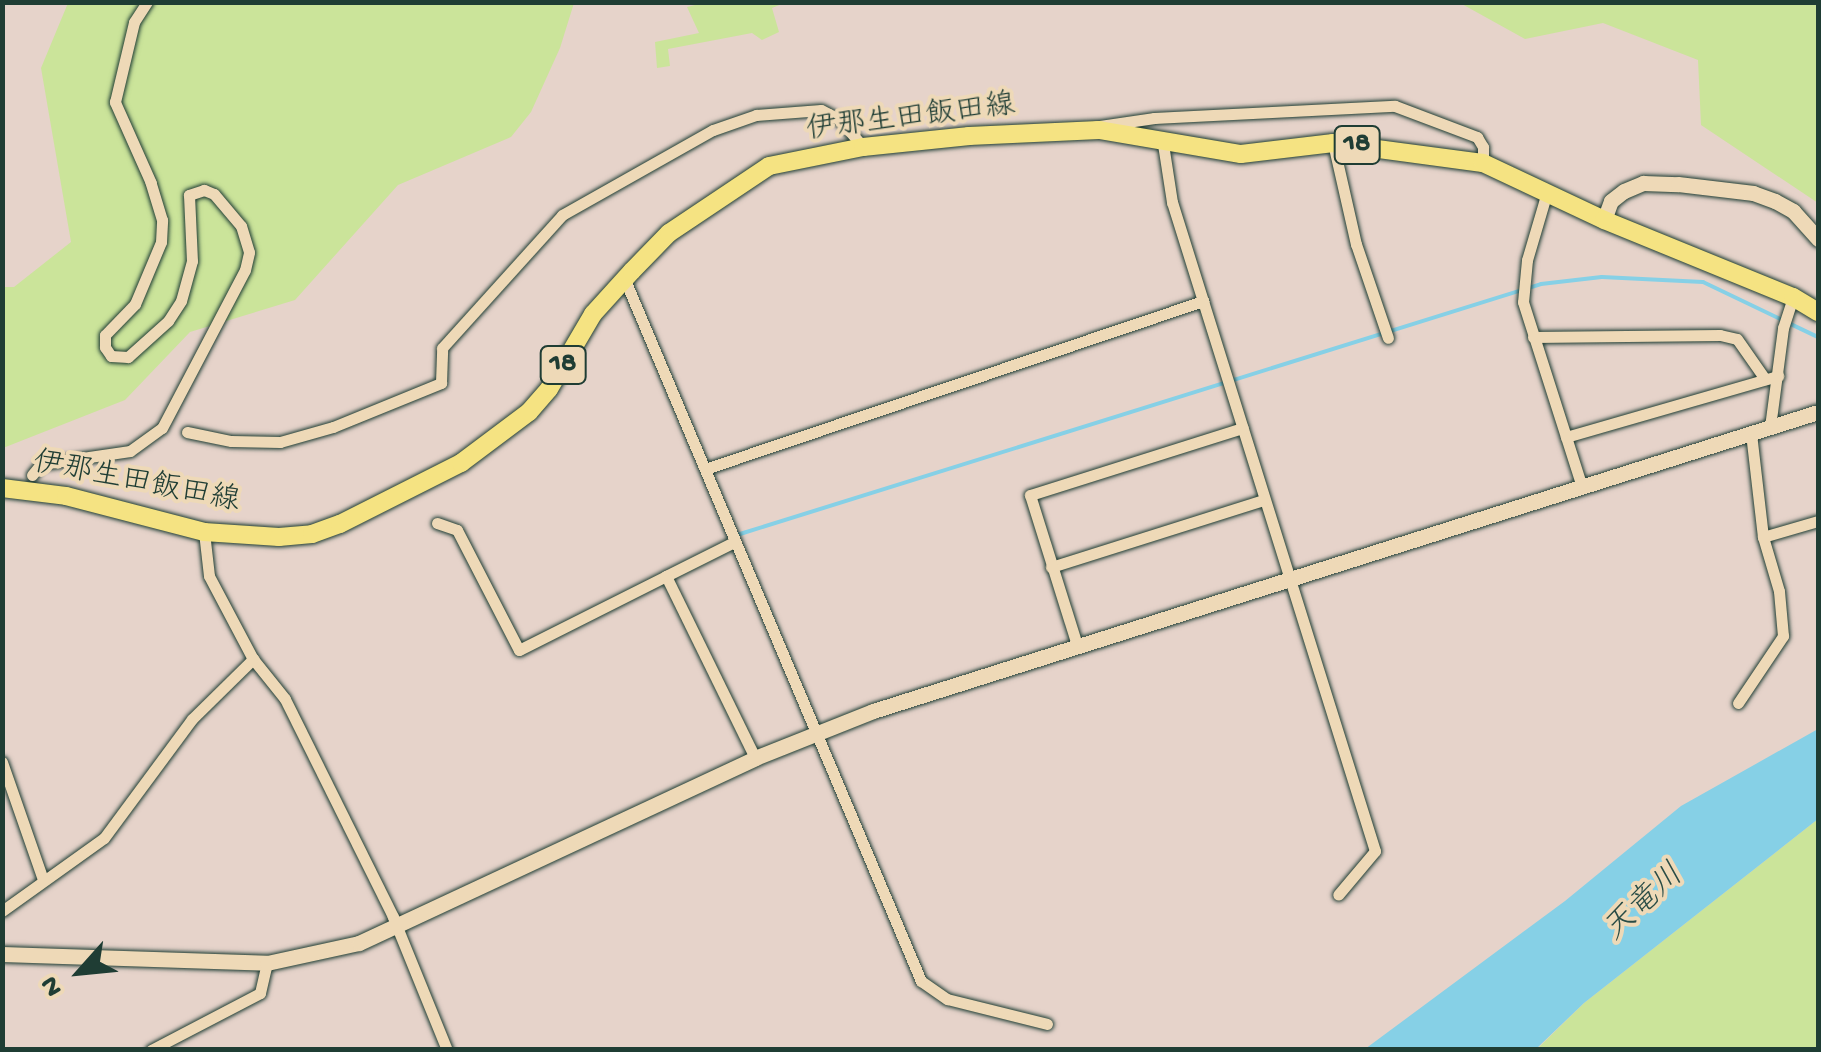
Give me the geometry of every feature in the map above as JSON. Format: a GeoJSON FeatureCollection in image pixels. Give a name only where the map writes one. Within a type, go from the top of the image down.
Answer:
{"type":"FeatureCollection","features":[{"type":"Feature","properties":{"kind":"main road","name":"伊那生田飯田線"},"geometry":{"type":"LineString","coordinates":[[2,488],[66,496],[204,532],[279,537],[312,534],[460,463],[529,412],[549,389],[593,314],[669,234],[769,166],[863,147],[970,136],[1085,131],[1241,154],[1332,143],[1482,164],[1790,304],[1818,312]]}},
{"type":"Feature","properties":{"kind":"street"},"geometry":{"type":"LineString","coordinates":[[32,475],[40,464],[130,451],[162,428],[245,270],[249,252],[241,226],[214,194],[204,190],[188,196],[192,261],[182,301],[168,321],[128,357],[111,356],[105,347],[105,335],[135,304],[161,242],[162,220],[151,183],[115,102],[134,22],[147,2]]}},
{"type":"Feature","properties":{"kind":"street"},"geometry":{"type":"LineString","coordinates":[[1085,131],[1100,123],[1154,118],[1394,106],[1476,137],[1484,147],[1482,164]]}},
{"type":"Feature","properties":{"kind":"street"},"geometry":{"type":"LineString","coordinates":[[187,432],[231,441],[280,442],[333,427],[441,383],[442,348],[562,214],[713,130],[756,115],[821,110],[839,119],[863,147]]}},
{"type":"Feature","properties":{"kind":"street"},"geometry":{"type":"LineString","coordinates":[[1332,143],[1356,244],[1386,334]]}},
{"type":"Feature","properties":{"kind":"street"},"geometry":{"type":"LineString","coordinates":[[1163,144],[1172,202],[1374,850],[1338,895]]}},
{"type":"Feature","properties":{"kind":"street"},"geometry":{"type":"LineString","coordinates":[[1604,220],[1611,201],[1624,191],[1644,183],[1678,184],[1753,193],[1775,200],[1793,211],[1818,240]]}},
{"type":"Feature","properties":{"kind":"street"},"geometry":{"type":"LineString","coordinates":[[1547,192],[1523,288],[1533,337],[1582,486]]}},
{"type":"Feature","properties":{"kind":"street"},"geometry":{"type":"LineString","coordinates":[[625,280],[921,981],[947,999],[1048,1024]]}},
{"type":"Feature","properties":{"kind":"street"},"geometry":{"type":"LineString","coordinates":[[704,469],[1203,301]]}},
{"type":"Feature","properties":{"kind":"street"},"geometry":{"type":"LineString","coordinates":[[1770,427],[1771,378],[1790,304]]}},
{"type":"Feature","properties":{"kind":"street"},"geometry":{"type":"LineString","coordinates":[[1533,337],[1720,334],[1737,339],[1771,378]]}},
{"type":"Feature","properties":{"kind":"street"},"geometry":{"type":"LineString","coordinates":[[1566,437],[1771,378]]}},
{"type":"Feature","properties":{"kind":"street"},"geometry":{"type":"LineString","coordinates":[[2,954],[268,963],[359,943],[814,734],[1077,646],[1818,412]]}},
{"type":"Feature","properties":{"kind":"street"},"geometry":{"type":"LineString","coordinates":[[1077,646],[1030,495],[1243,428]]}},
{"type":"Feature","properties":{"kind":"street"},"geometry":{"type":"LineString","coordinates":[[1738,703],[1783,636],[1779,591],[1764,538],[1752,434]]}},
{"type":"Feature","properties":{"kind":"street"},"geometry":{"type":"LineString","coordinates":[[1051,567],[1264,500]]}},
{"type":"Feature","properties":{"kind":"street"},"geometry":{"type":"LineString","coordinates":[[1764,538],[1818,521]]}},
{"type":"Feature","properties":{"kind":"street"},"geometry":{"type":"LineString","coordinates":[[437,523],[458,530],[520,650],[734,542]]}},
{"type":"Feature","properties":{"kind":"street"},"geometry":{"type":"LineString","coordinates":[[204,532],[209,576],[253,659],[285,698],[396,926],[447,1050]]}},
{"type":"Feature","properties":{"kind":"street"},"geometry":{"type":"LineString","coordinates":[[666,576],[756,758]]}},
{"type":"Feature","properties":{"kind":"street"},"geometry":{"type":"LineString","coordinates":[[2,910],[104,838],[192,718],[253,659]]}},
{"type":"Feature","properties":{"kind":"street"},"geometry":{"type":"LineString","coordinates":[[2,762],[43,880]]}},
{"type":"Feature","properties":{"kind":"street"},"geometry":{"type":"LineString","coordinates":[[151,1050],[260,993],[268,963]]}},
{"type":"Feature","properties":{"kind":"green space"},"geometry":{"type":"Polygon","coordinates":[[[68,3],[574,3],[560,48],[531,112],[511,137],[398,185],[295,300],[190,332],[125,400],[3,448],[3,287],[14,287],[71,242],[41,68],[68,3]]]}},
{"type":"Feature","properties":{"kind":"green space"},"geometry":{"type":"Polygon","coordinates":[[[703,3],[784,3],[772,8],[779,32],[762,40],[752,33],[668,49],[670,66],[657,68],[655,42],[699,33],[687,7],[703,3]]]}},
{"type":"Feature","properties":{"kind":"green space"},"geometry":{"type":"Polygon","coordinates":[[[1460,3],[1818,3],[1818,203],[1701,125],[1698,60],[1603,23],[1525,39],[1460,3]]]}},
{"type":"Feature","properties":{"kind":"green space"},"geometry":{"type":"Polygon","coordinates":[[[1818,819],[1818,1049],[1536,1050],[1584,1003],[1818,819]]]}},
{"type":"Feature","properties":{"kind":"water","name":"天竜川"},"geometry":{"type":"Polygon","coordinates":[[[1818,729],[1818,819],[1584,1003],[1536,1049],[1365,1049],[1565,901],[1681,806],[1818,729]]]}},
{"type":"Feature","properties":{"kind":"waterway"},"geometry":{"type":"LineString","coordinates":[[740,534],[1541,284],[1602,277],[1703,282],[1818,337]]}}]}
